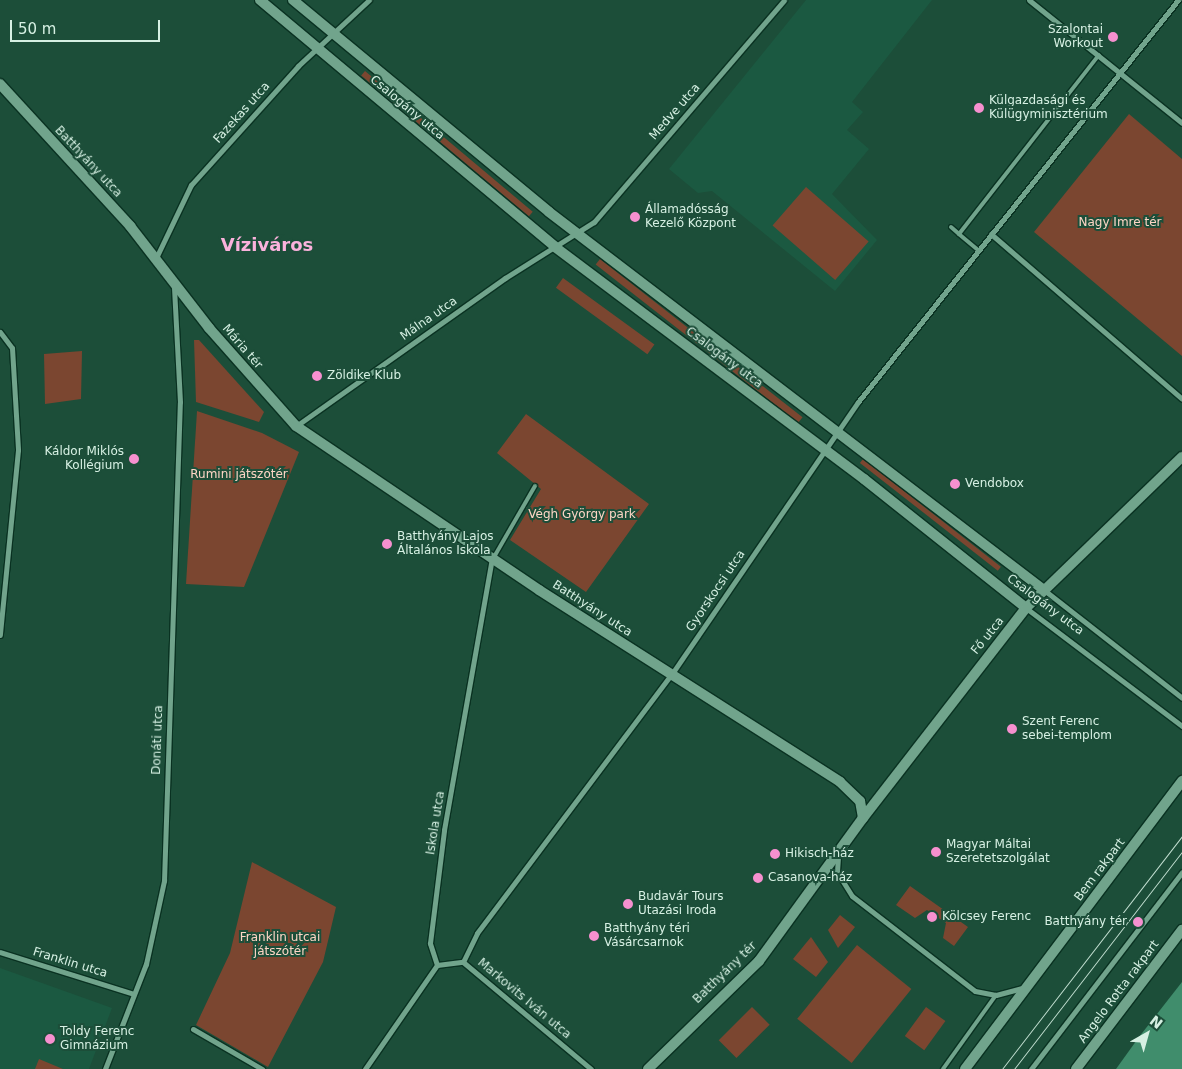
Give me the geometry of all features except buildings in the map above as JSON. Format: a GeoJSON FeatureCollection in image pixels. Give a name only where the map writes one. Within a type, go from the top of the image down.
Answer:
{"type":"FeatureCollection","features":[{"type":"Feature","properties":{"kind":"street","name":"Csalogány utca"},"geometry":{"type":"LineString","coordinates":[[260,0],[555,247],[825,449],[1026,608],[1182,726]]}},
{"type":"Feature","properties":{"kind":"street","name":"Csalogány utca"},"geometry":{"type":"LineString","coordinates":[[293,0],[577,233],[838,431],[1182,698]]}},
{"type":"Feature","properties":{"kind":"street","name":"Fazekas utca"},"geometry":{"type":"LineString","coordinates":[[156,258],[191,185],[318,49],[369,0]]}},
{"type":"Feature","properties":{"kind":"street","name":"Medve utca"},"geometry":{"type":"LineString","coordinates":[[577,233],[594,222],[784,0]]}},
{"type":"Feature","properties":{"kind":"street"},"geometry":{"type":"LineString","coordinates":[[1029,0],[1182,123]]}},
{"type":"Feature","properties":{"kind":"street"},"geometry":{"type":"LineString","coordinates":[[1178,0],[1122,74],[991,234],[1182,399]]}},
{"type":"Feature","properties":{"kind":"street","name":"Batthyány utca"},"geometry":{"type":"LineString","coordinates":[[0,84],[156,258]]}},
{"type":"Feature","properties":{"kind":"street","name":"Málna utca"},"geometry":{"type":"LineString","coordinates":[[296,426],[505,278],[577,233]]}},
{"type":"Feature","properties":{"kind":"street","name":"Gyorskocsi utca"},"geometry":{"type":"LineString","coordinates":[[463,962],[477,933],[671,675],[838,431],[991,234]]}},
{"type":"Feature","properties":{"kind":"street","name":"Mária tér"},"geometry":{"type":"LineString","coordinates":[[156,258],[296,426]]}},
{"type":"Feature","properties":{"kind":"street","name":"Donáti utca"},"geometry":{"type":"LineString","coordinates":[[105,1069],[146,964],[164,881],[180,402],[174,281]]}},
{"type":"Feature","properties":{"kind":"street"},"geometry":{"type":"LineString","coordinates":[[0,332],[12,348],[18,450],[0,635]]}},
{"type":"Feature","properties":{"kind":"street","name":"Batthyány utca"},"geometry":{"type":"LineString","coordinates":[[296,426],[492,559],[840,782],[860,801],[863,818]]}},
{"type":"Feature","properties":{"kind":"street","name":"Fő utca"},"geometry":{"type":"LineString","coordinates":[[838,854],[863,818],[1026,608],[1182,457]]}},
{"type":"Feature","properties":{"kind":"street","name":"Iskola utca"},"geometry":{"type":"LineString","coordinates":[[437,965],[430,943],[444,830],[492,559]]}},
{"type":"Feature","properties":{"kind":"street","name":"Bem rakpart"},"geometry":{"type":"LineString","coordinates":[[965,1069],[1182,781]]}},
{"type":"Feature","properties":{"kind":"street"},"geometry":{"type":"LineString","coordinates":[[838,854],[837,872],[852,896],[975,991],[996,995],[1029,986]]}},
{"type":"Feature","properties":{"kind":"street","name":"Batthyány tér"},"geometry":{"type":"LineString","coordinates":[[653,1067],[759,961],[838,854]]}},
{"type":"Feature","properties":{"kind":"street"},"geometry":{"type":"LineString","coordinates":[[1031,1069],[1182,872]]}},
{"type":"Feature","properties":{"kind":"street","name":"Angelo Rotta rakpart"},"geometry":{"type":"LineString","coordinates":[[1076,1069],[1182,930]]}},
{"type":"Feature","properties":{"kind":"street","name":"Franklin utca"},"geometry":{"type":"LineString","coordinates":[[0,952],[134,994]]}},
{"type":"Feature","properties":{"kind":"street","name":"Markovits Iván utca"},"geometry":{"type":"LineString","coordinates":[[437,965],[463,962],[592,1069]]}},
{"type":"Feature","properties":{"kind":"street"},"geometry":{"type":"LineString","coordinates":[[365,1069],[399,1016],[437,965]]}},
{"type":"Feature","properties":{"kind":"street"},"geometry":{"type":"LineString","coordinates":[[193,1029],[262,1069]]}},
{"type":"Feature","properties":{"kind":"lane"},"geometry":{"type":"LineString","coordinates":[[959,234],[1099,55]]}},
{"type":"Feature","properties":{"kind":"lane"},"geometry":{"type":"LineString","coordinates":[[952,227],[978,250]]}},
{"type":"Feature","properties":{"kind":"lane"},"geometry":{"type":"LineString","coordinates":[[492,559],[536,486]]}},
{"type":"Feature","properties":{"kind":"lane"},"geometry":{"type":"LineString","coordinates":[[942,1069],[996,995]]}},
{"type":"Feature","properties":{"kind":"shaded area"},"geometry":{"type":"Polygon","coordinates":[[[806,0],[932,0],[852,102],[863,112],[847,130],[869,149],[832,194],[877,240],[835,291],[712,191],[698,193],[669,169],[806,0]]]}},
{"type":"Feature","properties":{"kind":"shaded area","name":"Toldy Ferenc Gimnázium"},"geometry":{"type":"Polygon","coordinates":[[[0,968],[112,1008],[89,1069],[0,1069],[0,968]]]}},
{"type":"Feature","properties":{"kind":"shaded area"},"geometry":{"type":"Polygon","coordinates":[[[1182,982],[1182,1069],[1116,1069],[1139,1037],[1182,982]]]}},
{"type":"Feature","properties":{"kind":"green space"},"geometry":{"type":"Polygon","coordinates":[[[365,71],[533,212],[529,216],[361,76],[365,71]]]}},
{"type":"Feature","properties":{"kind":"green space","name":"Nagy Imre tér"},"geometry":{"type":"Polygon","coordinates":[[[1129,114],[1182,159],[1182,356],[1034,232],[1129,114]]]}},
{"type":"Feature","properties":{"kind":"green space"},"geometry":{"type":"Polygon","coordinates":[[[806,187],[869,241],[835,280],[773,225],[806,187]]]}},
{"type":"Feature","properties":{"kind":"green space"},"geometry":{"type":"Polygon","coordinates":[[[600,259],[803,417],[798,423],[596,265],[600,259]]]}},
{"type":"Feature","properties":{"kind":"green space"},"geometry":{"type":"Polygon","coordinates":[[[563,278],[654,344],[647,354],[556,288],[563,278]]]}},
{"type":"Feature","properties":{"kind":"green space"},"geometry":{"type":"Polygon","coordinates":[[[194,340],[199,340],[264,412],[259,422],[196,402],[194,340]]]}},
{"type":"Feature","properties":{"kind":"green space"},"geometry":{"type":"Polygon","coordinates":[[[82,351],[81,399],[45,404],[44,354],[82,351]]]}},
{"type":"Feature","properties":{"kind":"green space","name":"Rumini játszótér"},"geometry":{"type":"Polygon","coordinates":[[[197,411],[262,433],[299,452],[244,587],[186,584],[197,411]]]}},
{"type":"Feature","properties":{"kind":"green space","name":"Végh György park"},"geometry":{"type":"Polygon","coordinates":[[[526,414],[649,504],[586,592],[510,540],[541,489],[497,453],[526,414]]]}},
{"type":"Feature","properties":{"kind":"green space"},"geometry":{"type":"Polygon","coordinates":[[[863,459],[1001,567],[998,571],[860,463],[863,459]]]}},
{"type":"Feature","properties":{"kind":"green space","name":"Franklin utcai játszótér"},"geometry":{"type":"Polygon","coordinates":[[[252,862],[336,907],[323,962],[268,1067],[196,1025],[230,953],[252,862]]]}},
{"type":"Feature","properties":{"kind":"green space"},"geometry":{"type":"Polygon","coordinates":[[[910,886],[968,927],[954,946],[943,938],[946,923],[927,910],[915,918],[896,905],[910,886]]]}},
{"type":"Feature","properties":{"kind":"green space"},"geometry":{"type":"Polygon","coordinates":[[[840,915],[855,927],[838,948],[828,930],[840,915]]]}},
{"type":"Feature","properties":{"kind":"green space"},"geometry":{"type":"Polygon","coordinates":[[[811,937],[828,962],[816,977],[793,959],[811,937]]]}},
{"type":"Feature","properties":{"kind":"green space"},"geometry":{"type":"Polygon","coordinates":[[[857,945],[911,989],[852,1063],[797,1019],[857,945]]]}},
{"type":"Feature","properties":{"kind":"green space"},"geometry":{"type":"Polygon","coordinates":[[[752,1007],[770,1025],[736,1058],[719,1040],[752,1007]]]}},
{"type":"Feature","properties":{"kind":"green space"},"geometry":{"type":"Polygon","coordinates":[[[926,1007],[945,1021],[924,1050],[905,1036],[926,1007]]]}},
{"type":"Feature","properties":{"kind":"green space"},"geometry":{"type":"Polygon","coordinates":[[[39,1059],[63,1069],[35,1069],[39,1059]]]}},
{"type":"Feature","properties":{"kind":"tram line"},"geometry":{"type":"LineString","coordinates":[[1002,1069],[1182,836]]}},
{"type":"Feature","properties":{"kind":"tram line"},"geometry":{"type":"LineString","coordinates":[[1014,1069],[1182,852]]}},
{"type":"Feature","properties":{"kind":"place","name":"Szalontai Workout"},"geometry":{"type":"Point","coordinates":[1113,37]}},
{"type":"Feature","properties":{"kind":"place","name":"Külgazdasági és Külügyminisztérium"},"geometry":{"type":"Point","coordinates":[979,108]}},
{"type":"Feature","properties":{"kind":"place","name":"Államadósság Kezelő Központ"},"geometry":{"type":"Point","coordinates":[635,217]}},
{"type":"Feature","properties":{"kind":"place","name":"Zöldike Klub"},"geometry":{"type":"Point","coordinates":[317,376]}},
{"type":"Feature","properties":{"kind":"place","name":"Káldor Miklós Kollégium"},"geometry":{"type":"Point","coordinates":[134,459]}},
{"type":"Feature","properties":{"kind":"place","name":"Vendobox"},"geometry":{"type":"Point","coordinates":[955,484]}},
{"type":"Feature","properties":{"kind":"place","name":"Batthyány Lajos Általános Iskola"},"geometry":{"type":"Point","coordinates":[387,544]}},
{"type":"Feature","properties":{"kind":"place","name":"Szent Ferenc sebei-templom"},"geometry":{"type":"Point","coordinates":[1012,729]}},
{"type":"Feature","properties":{"kind":"place","name":"Magyar Máltai Szeretetszolgálat"},"geometry":{"type":"Point","coordinates":[936,852]}},
{"type":"Feature","properties":{"kind":"place","name":"Hikisch-ház"},"geometry":{"type":"Point","coordinates":[775,854]}},
{"type":"Feature","properties":{"kind":"place","name":"Casanova-ház"},"geometry":{"type":"Point","coordinates":[758,878]}},
{"type":"Feature","properties":{"kind":"place","name":"Budavár Tours Utazási Iroda"},"geometry":{"type":"Point","coordinates":[628,904]}},
{"type":"Feature","properties":{"kind":"place","name":"Kölcsey Ferenc"},"geometry":{"type":"Point","coordinates":[932,917]}},
{"type":"Feature","properties":{"kind":"place","name":"Batthyány tér"},"geometry":{"type":"Point","coordinates":[1138,922]}},
{"type":"Feature","properties":{"kind":"place","name":"Batthyány téri Vásárcsarnok"},"geometry":{"type":"Point","coordinates":[594,936]}},
{"type":"Feature","properties":{"kind":"place","name":"Toldy Ferenc Gimnázium"},"geometry":{"type":"Point","coordinates":[50,1039]}},
{"type":"Feature","properties":{"kind":"district","name":"Víziváros"},"geometry":{"type":"Point","coordinates":[267,245]}}]}
